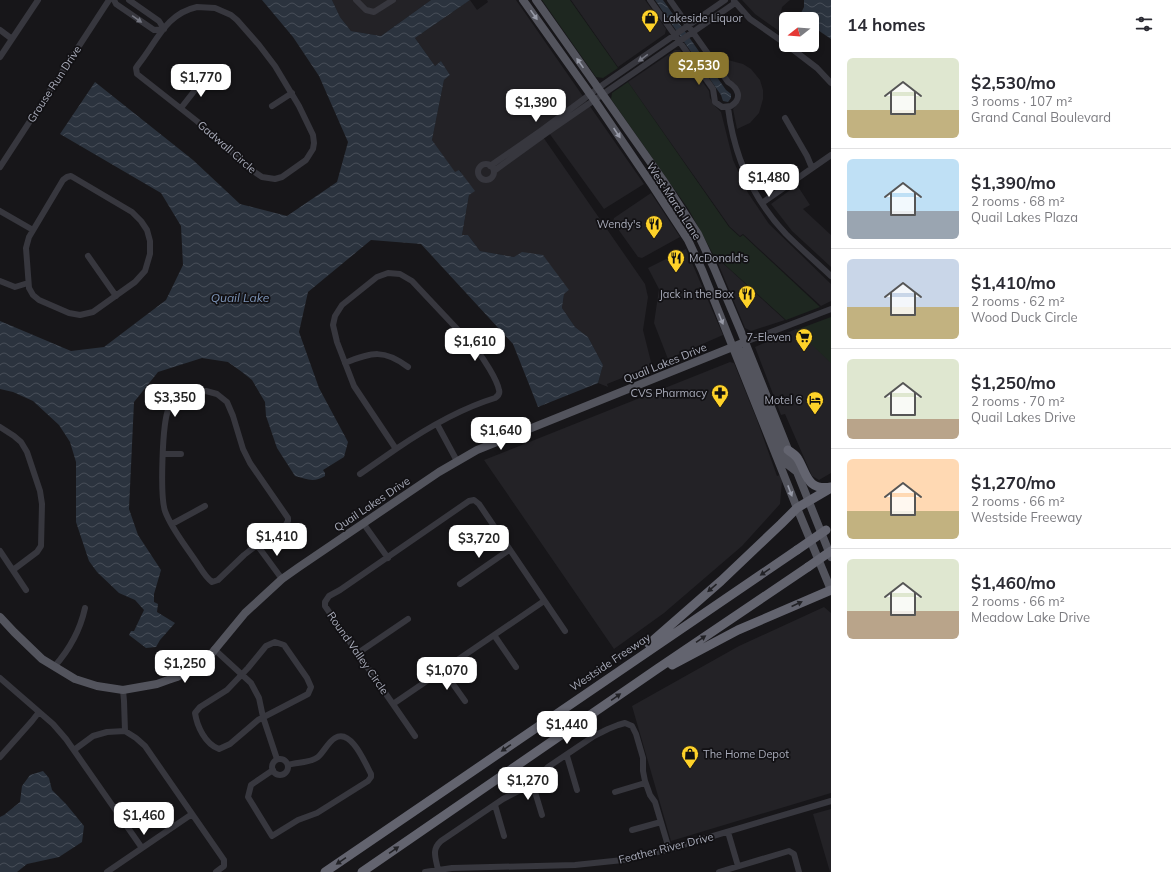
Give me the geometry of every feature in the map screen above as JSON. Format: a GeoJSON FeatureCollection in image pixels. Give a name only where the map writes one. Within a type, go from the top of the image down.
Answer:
{"type":"FeatureCollection","features":[{"type":"Feature","properties":{"kind":"highway"},"geometry":{"type":"LineString","coordinates":[[788,450],[797,457],[810,482],[819,487],[831,487]]}},
{"type":"Feature","properties":{"kind":"highway"},"geometry":{"type":"LineString","coordinates":[[619,670],[721,581],[797,508],[831,487]]}},
{"type":"Feature","properties":{"kind":"highway","name":"Westside Freeway"},"geometry":{"type":"LineString","coordinates":[[325,872],[619,670],[829,529]]}},
{"type":"Feature","properties":{"kind":"highway"},"geometry":{"type":"LineString","coordinates":[[362,872],[657,669],[831,552]]}},
{"type":"Feature","properties":{"kind":"highway"},"geometry":{"type":"LineString","coordinates":[[657,669],[672,665],[738,630],[831,590]]}},
{"type":"Feature","properties":{"kind":"main road","name":"West March Lane"},"geometry":{"type":"LineString","coordinates":[[523,0],[592,97],[688,240],[702,270],[831,590]]}},
{"type":"Feature","properties":{"kind":"main road","name":"West March Lane"},"geometry":{"type":"LineString","coordinates":[[536,0],[663,180],[698,234],[714,268],[831,557]]}},
{"type":"Feature","properties":{"kind":"main road","name":"Quail Lakes Drive"},"geometry":{"type":"LineString","coordinates":[[0,616],[42,659],[75,679],[89,684],[123,690],[157,684],[176,677],[202,662],[214,650],[245,612],[282,579],[457,461],[487,446],[744,342]]}},
{"type":"Feature","properties":{"kind":"main road"},"geometry":{"type":"LineString","coordinates":[[733,347],[742,352],[787,464],[797,472]]}},
{"type":"Feature","properties":{"kind":"street"},"geometry":{"type":"LineString","coordinates":[[0,57],[38,0]]}},
{"type":"Feature","properties":{"kind":"street","name":"Grouse Run Drive"},"geometry":{"type":"LineString","coordinates":[[0,165],[109,0]]}},
{"type":"Feature","properties":{"kind":"street"},"geometry":{"type":"LineString","coordinates":[[114,0],[116,4],[154,30],[164,29],[159,21],[129,0]]}},
{"type":"Feature","properties":{"kind":"street"},"geometry":{"type":"LineString","coordinates":[[356,0],[366,10],[374,12],[393,0]]}},
{"type":"Feature","properties":{"kind":"street"},"geometry":{"type":"LineString","coordinates":[[650,0],[713,89],[715,102],[720,106],[728,108],[734,105],[738,94],[736,89],[728,82],[670,0]]}},
{"type":"Feature","properties":{"kind":"street"},"geometry":{"type":"LineString","coordinates":[[600,92],[614,78],[725,0]]}},
{"type":"Feature","properties":{"kind":"street"},"geometry":{"type":"LineString","coordinates":[[492,168],[592,97],[618,84],[734,2],[750,19],[779,39]]}},
{"type":"Feature","properties":{"kind":"street","name":"Gadwall Circle"},"geometry":{"type":"LineString","coordinates":[[209,7],[226,12],[237,20],[275,66],[292,93],[311,131],[314,143],[311,153],[306,160],[285,176],[279,178],[269,179],[258,175],[214,135],[139,77],[136,72],[138,65],[164,29],[172,18],[191,8],[209,7]]}},
{"type":"Feature","properties":{"kind":"street"},"geometry":{"type":"LineString","coordinates":[[0,30],[12,39]]}},
{"type":"Feature","properties":{"kind":"street"},"geometry":{"type":"LineString","coordinates":[[797,52],[831,83]]}},
{"type":"Feature","properties":{"kind":"street"},"geometry":{"type":"LineString","coordinates":[[181,108],[206,76]]}},
{"type":"Feature","properties":{"kind":"street"},"geometry":{"type":"LineString","coordinates":[[614,78],[618,84]]}},
{"type":"Feature","properties":{"kind":"street"},"geometry":{"type":"LineString","coordinates":[[272,106],[292,93]]}},
{"type":"Feature","properties":{"kind":"street"},"geometry":{"type":"LineString","coordinates":[[728,108],[737,154],[748,180],[762,203],[787,234],[831,276]]}},
{"type":"Feature","properties":{"kind":"street"},"geometry":{"type":"LineString","coordinates":[[785,118],[807,156],[812,168]]}},
{"type":"Feature","properties":{"kind":"street"},"geometry":{"type":"LineString","coordinates":[[762,203],[831,155]]}},
{"type":"Feature","properties":{"kind":"street"},"geometry":{"type":"LineString","coordinates":[[67,177],[73,177],[132,212],[141,221],[147,230],[150,241],[150,254],[147,266],[142,275],[135,282],[93,312],[85,315],[76,315],[39,300],[33,295],[28,283],[26,248],[33,230],[63,180],[67,177]]}},
{"type":"Feature","properties":{"kind":"street"},"geometry":{"type":"LineString","coordinates":[[0,211],[33,230]]}},
{"type":"Feature","properties":{"kind":"street"},"geometry":{"type":"LineString","coordinates":[[88,256],[116,296]]}},
{"type":"Feature","properties":{"kind":"street"},"geometry":{"type":"LineString","coordinates":[[360,474],[396,449],[437,424],[464,410],[495,398],[498,395],[499,389],[485,361],[476,349],[412,281],[404,275],[388,273],[380,275],[361,289],[338,311],[334,321],[334,331],[354,386],[396,449]]}},
{"type":"Feature","properties":{"kind":"street"},"geometry":{"type":"LineString","coordinates":[[0,281],[15,287],[28,283]]}},
{"type":"Feature","properties":{"kind":"street"},"geometry":{"type":"LineString","coordinates":[[744,342],[831,309]]}},
{"type":"Feature","properties":{"kind":"street"},"geometry":{"type":"LineString","coordinates":[[345,363],[366,356],[381,354],[394,358],[408,367]]}},
{"type":"Feature","properties":{"kind":"street"},"geometry":{"type":"LineString","coordinates":[[202,391],[213,392],[224,399],[230,407],[243,449],[250,463],[288,518],[288,521],[284,526],[227,570],[218,580],[212,582],[204,574],[172,524],[166,512],[162,488],[166,418],[168,410],[172,404],[180,398],[202,391]]}},
{"type":"Feature","properties":{"kind":"street"},"geometry":{"type":"LineString","coordinates":[[437,424],[457,461]]}},
{"type":"Feature","properties":{"kind":"street"},"geometry":{"type":"LineString","coordinates":[[0,428],[14,436],[27,452],[40,491],[42,504],[41,546],[37,552],[13,570]]}},
{"type":"Feature","properties":{"kind":"street"},"geometry":{"type":"LineString","coordinates":[[164,454],[181,454]]}},
{"type":"Feature","properties":{"kind":"street","name":"Round Valley Circle"},"geometry":{"type":"LineString","coordinates":[[473,500],[479,504],[509,550],[544,601],[393,704],[326,606],[325,602],[329,596],[388,558],[469,501],[473,500]]}},
{"type":"Feature","properties":{"kind":"street"},"geometry":{"type":"LineString","coordinates":[[172,524],[205,506]]}},
{"type":"Feature","properties":{"kind":"street"},"geometry":{"type":"LineString","coordinates":[[363,523],[388,558]]}},
{"type":"Feature","properties":{"kind":"street"},"geometry":{"type":"LineString","coordinates":[[257,546],[282,579]]}},
{"type":"Feature","properties":{"kind":"street"},"geometry":{"type":"LineString","coordinates":[[460,584],[509,550]]}},
{"type":"Feature","properties":{"kind":"street"},"geometry":{"type":"LineString","coordinates":[[0,551],[26,590]]}},
{"type":"Feature","properties":{"kind":"street"},"geometry":{"type":"LineString","coordinates":[[544,601],[565,631]]}},
{"type":"Feature","properties":{"kind":"street"},"geometry":{"type":"LineString","coordinates":[[54,667],[64,656],[74,639],[82,621],[85,608]]}},
{"type":"Feature","properties":{"kind":"street"},"geometry":{"type":"LineString","coordinates":[[358,653],[408,619]]}},
{"type":"Feature","properties":{"kind":"street"},"geometry":{"type":"LineString","coordinates":[[494,635],[516,667]]}},
{"type":"Feature","properties":{"kind":"street"},"geometry":{"type":"LineString","coordinates":[[275,642],[284,645],[307,678],[310,687],[308,694],[258,720],[230,744],[219,749],[212,746],[196,722],[195,713],[200,707],[227,690],[242,674],[266,646],[275,642]]}},
{"type":"Feature","properties":{"kind":"street"},"geometry":{"type":"LineString","coordinates":[[214,650],[251,683],[259,698],[263,717],[277,759]]}},
{"type":"Feature","properties":{"kind":"street"},"geometry":{"type":"LineString","coordinates":[[443,670],[466,701]]}},
{"type":"Feature","properties":{"kind":"street"},"geometry":{"type":"LineString","coordinates":[[0,678],[57,728],[142,848]]}},
{"type":"Feature","properties":{"kind":"street"},"geometry":{"type":"LineString","coordinates":[[123,690],[125,731]]}},
{"type":"Feature","properties":{"kind":"street"},"geometry":{"type":"LineString","coordinates":[[393,704],[415,736]]}},
{"type":"Feature","properties":{"kind":"street"},"geometry":{"type":"LineString","coordinates":[[0,757],[39,712]]}},
{"type":"Feature","properties":{"kind":"street"},"geometry":{"type":"LineString","coordinates":[[438,870],[434,851],[436,845],[532,782],[548,767],[567,756],[594,736],[608,728],[625,724],[630,724],[636,734],[643,758],[645,783],[655,802],[669,849]]}},
{"type":"Feature","properties":{"kind":"street"},"geometry":{"type":"LineString","coordinates":[[74,750],[98,734],[112,731],[125,731],[136,738],[145,746],[224,860],[222,868],[216,872]]}},
{"type":"Feature","properties":{"kind":"street"},"geometry":{"type":"LineString","coordinates":[[273,770],[251,784],[248,797],[272,836],[298,820],[317,813],[368,781],[371,774],[351,740],[340,736],[334,738],[317,758],[288,765]]}},
{"type":"Feature","properties":{"kind":"street"},"geometry":{"type":"LineString","coordinates":[[567,756],[577,790]]}},
{"type":"Feature","properties":{"kind":"street"},"geometry":{"type":"LineString","coordinates":[[277,759],[285,761],[288,765]]}},
{"type":"Feature","properties":{"kind":"street"},"geometry":{"type":"LineString","coordinates":[[277,759],[273,762],[273,770],[276,774],[281,775],[286,772],[288,765]]}},
{"type":"Feature","properties":{"kind":"street"},"geometry":{"type":"LineString","coordinates":[[532,782],[542,815]]}},
{"type":"Feature","properties":{"kind":"street"},"geometry":{"type":"LineString","coordinates":[[615,792],[645,783]]}},
{"type":"Feature","properties":{"kind":"street","name":"Feather River Drive"},"geometry":{"type":"LineString","coordinates":[[425,872],[467,867],[492,869],[544,869],[648,855],[831,801]]}},
{"type":"Feature","properties":{"kind":"street"},"geometry":{"type":"LineString","coordinates":[[495,805],[504,836]]}},
{"type":"Feature","properties":{"kind":"street"},"geometry":{"type":"LineString","coordinates":[[107,872],[192,814]]}},
{"type":"Feature","properties":{"kind":"street"},"geometry":{"type":"LineString","coordinates":[[632,830],[661,822]]}},
{"type":"Feature","properties":{"kind":"street"},"geometry":{"type":"LineString","coordinates":[[728,832],[738,866]]}},
{"type":"Feature","properties":{"kind":"street"},"geometry":{"type":"LineString","coordinates":[[719,872],[789,851],[796,856],[799,872]]}},
{"type":"Feature","properties":{"kind":"shaded area"},"geometry":{"type":"Polygon","coordinates":[[[332,0],[431,0],[381,36],[351,31],[340,17],[332,0]]]}},
{"type":"Feature","properties":{"kind":"shaded area"},"geometry":{"type":"Polygon","coordinates":[[[470,0],[477,10],[488,2],[487,0],[516,0],[644,184],[604,209],[549,133],[543,137],[645,284],[648,297],[643,330],[652,366],[607,384],[608,387],[598,383],[603,365],[588,337],[575,327],[562,308],[564,294],[569,290],[514,257],[480,251],[468,235],[462,235],[469,195],[460,170],[455,173],[432,140],[444,80],[450,75],[441,61],[435,66],[415,38],[470,0]]]}},
{"type":"Feature","properties":{"kind":"shaded area"},"geometry":{"type":"Polygon","coordinates":[[[542,0],[570,0],[618,68],[603,78],[596,77],[542,0]]]}},
{"type":"Feature","properties":{"kind":"shaded area"},"geometry":{"type":"Polygon","coordinates":[[[571,0],[645,0],[666,29],[665,34],[618,67],[571,0]]]}},
{"type":"Feature","properties":{"kind":"shaded area"},"geometry":{"type":"Polygon","coordinates":[[[742,0],[790,0],[782,7],[781,12],[779,12],[779,31],[755,14],[742,0]]]}},
{"type":"Feature","properties":{"kind":"shaded area"},"geometry":{"type":"Polygon","coordinates":[[[675,50],[680,50],[709,91],[710,98],[714,105],[721,112],[733,160],[748,193],[769,224],[831,284],[831,301],[821,306],[743,234],[740,236],[730,227],[628,82],[675,50]]]}},
{"type":"Feature","properties":{"kind":"shaded area"},"geometry":{"type":"Polygon","coordinates":[[[728,60],[743,64],[751,69],[760,80],[763,90],[763,99],[759,113],[750,123],[737,129],[733,109],[739,102],[739,89],[722,73],[720,64],[723,61],[728,60]]]}},
{"type":"Feature","properties":{"kind":"shaded area"},"geometry":{"type":"Polygon","coordinates":[[[628,82],[729,227],[740,237],[743,235],[820,307],[786,320],[713,254],[689,210],[611,99],[612,93],[628,82]]]}},
{"type":"Feature","properties":{"kind":"shaded area"},"geometry":{"type":"Polygon","coordinates":[[[797,185],[810,205],[803,209],[831,235],[831,267],[792,231],[771,204],[797,185]]]}},
{"type":"Feature","properties":{"kind":"shaded area"},"geometry":{"type":"Polygon","coordinates":[[[651,193],[680,237],[642,258],[638,257],[613,222],[614,218],[651,193]]]}},
{"type":"Feature","properties":{"kind":"shaded area"},"geometry":{"type":"Polygon","coordinates":[[[686,249],[723,335],[668,359],[654,323],[659,289],[648,268],[686,249]]]}},
{"type":"Feature","properties":{"kind":"shaded area"},"geometry":{"type":"Polygon","coordinates":[[[715,256],[785,320],[751,331],[745,328],[715,256]]]}},
{"type":"Feature","properties":{"kind":"shaded area"},"geometry":{"type":"Polygon","coordinates":[[[831,317],[831,363],[796,330],[831,317]]]}},
{"type":"Feature","properties":{"kind":"shaded area"},"geometry":{"type":"Polygon","coordinates":[[[796,329],[831,362],[831,473],[819,480],[812,476],[785,414],[781,415],[755,347],[796,329]]]}},
{"type":"Feature","properties":{"kind":"shaded area"},"geometry":{"type":"Polygon","coordinates":[[[730,362],[734,363],[757,420],[777,476],[780,475],[782,481],[780,504],[742,546],[664,613],[614,649],[484,460],[730,362]]]}},
{"type":"Feature","properties":{"kind":"shaded area"},"geometry":{"type":"Polygon","coordinates":[[[824,607],[831,613],[831,793],[671,841],[632,706],[739,646],[824,607]]]}},
{"type":"Feature","properties":{"kind":"shaded area"},"geometry":{"type":"Polygon","coordinates":[[[831,809],[831,872],[830,872],[813,814],[831,809]]]}},
{"type":"Feature","properties":{"kind":"water","name":"Quail Lake"},"geometry":{"type":"Polygon","coordinates":[[[262,0],[332,0],[340,17],[351,31],[381,36],[431,0],[470,0],[415,38],[435,66],[441,61],[450,75],[444,80],[432,140],[455,172],[459,170],[475,191],[469,195],[462,235],[468,235],[480,251],[514,257],[522,252],[543,255],[569,290],[564,294],[562,308],[575,327],[588,337],[603,365],[598,383],[538,407],[513,344],[421,244],[371,240],[308,292],[299,332],[319,388],[348,442],[344,457],[323,470],[325,476],[314,480],[295,476],[277,448],[266,416],[265,402],[252,380],[228,362],[202,358],[158,372],[134,402],[129,509],[138,535],[161,570],[154,594],[154,602],[158,604],[157,612],[175,623],[160,640],[156,647],[146,648],[129,635],[131,631],[134,631],[144,610],[135,600],[119,593],[97,572],[89,561],[76,522],[76,462],[70,442],[59,425],[33,401],[13,392],[0,389],[0,321],[71,351],[104,347],[166,300],[183,265],[181,226],[161,193],[60,134],[95,82],[193,160],[240,204],[287,216],[337,182],[348,142],[319,76],[293,37],[262,0]]]}},
{"type":"Feature","properties":{"kind":"water"},"geometry":{"type":"Polygon","coordinates":[[[655,0],[663,0],[726,90],[731,94],[731,98],[728,102],[723,101],[721,95],[655,0]]]}},
{"type":"Feature","properties":{"kind":"water"},"geometry":{"type":"Polygon","coordinates":[[[804,0],[831,0],[831,39],[819,31],[819,12],[802,12],[804,7],[804,0]]]}},
{"type":"Feature","properties":{"kind":"water"},"geometry":{"type":"Polygon","coordinates":[[[43,771],[49,778],[52,790],[84,826],[82,842],[59,857],[27,864],[17,872],[0,872],[0,817],[20,802],[22,786],[30,775],[43,771]]]}},
{"type":"Feature","properties":{"kind":"place","name":"Lakeside Liquor"},"geometry":{"type":"Point","coordinates":[650,33]}},
{"type":"Feature","properties":{"kind":"place","name":"Wendy's"},"geometry":{"type":"Point","coordinates":[654,239]}},
{"type":"Feature","properties":{"kind":"place","name":"McDonald's"},"geometry":{"type":"Point","coordinates":[676,273]}},
{"type":"Feature","properties":{"kind":"place","name":"Jack in the Box"},"geometry":{"type":"Point","coordinates":[747,309]}},
{"type":"Feature","properties":{"kind":"place","name":"7-Eleven"},"geometry":{"type":"Point","coordinates":[804,352]}},
{"type":"Feature","properties":{"kind":"place","name":"CVS Pharmacy"},"geometry":{"type":"Point","coordinates":[720,408]}},
{"type":"Feature","properties":{"kind":"place","name":"Motel 6"},"geometry":{"type":"Point","coordinates":[815,415]}},
{"type":"Feature","properties":{"kind":"place","name":"The Home Depot"},"geometry":{"type":"Point","coordinates":[690,769]}}]}
